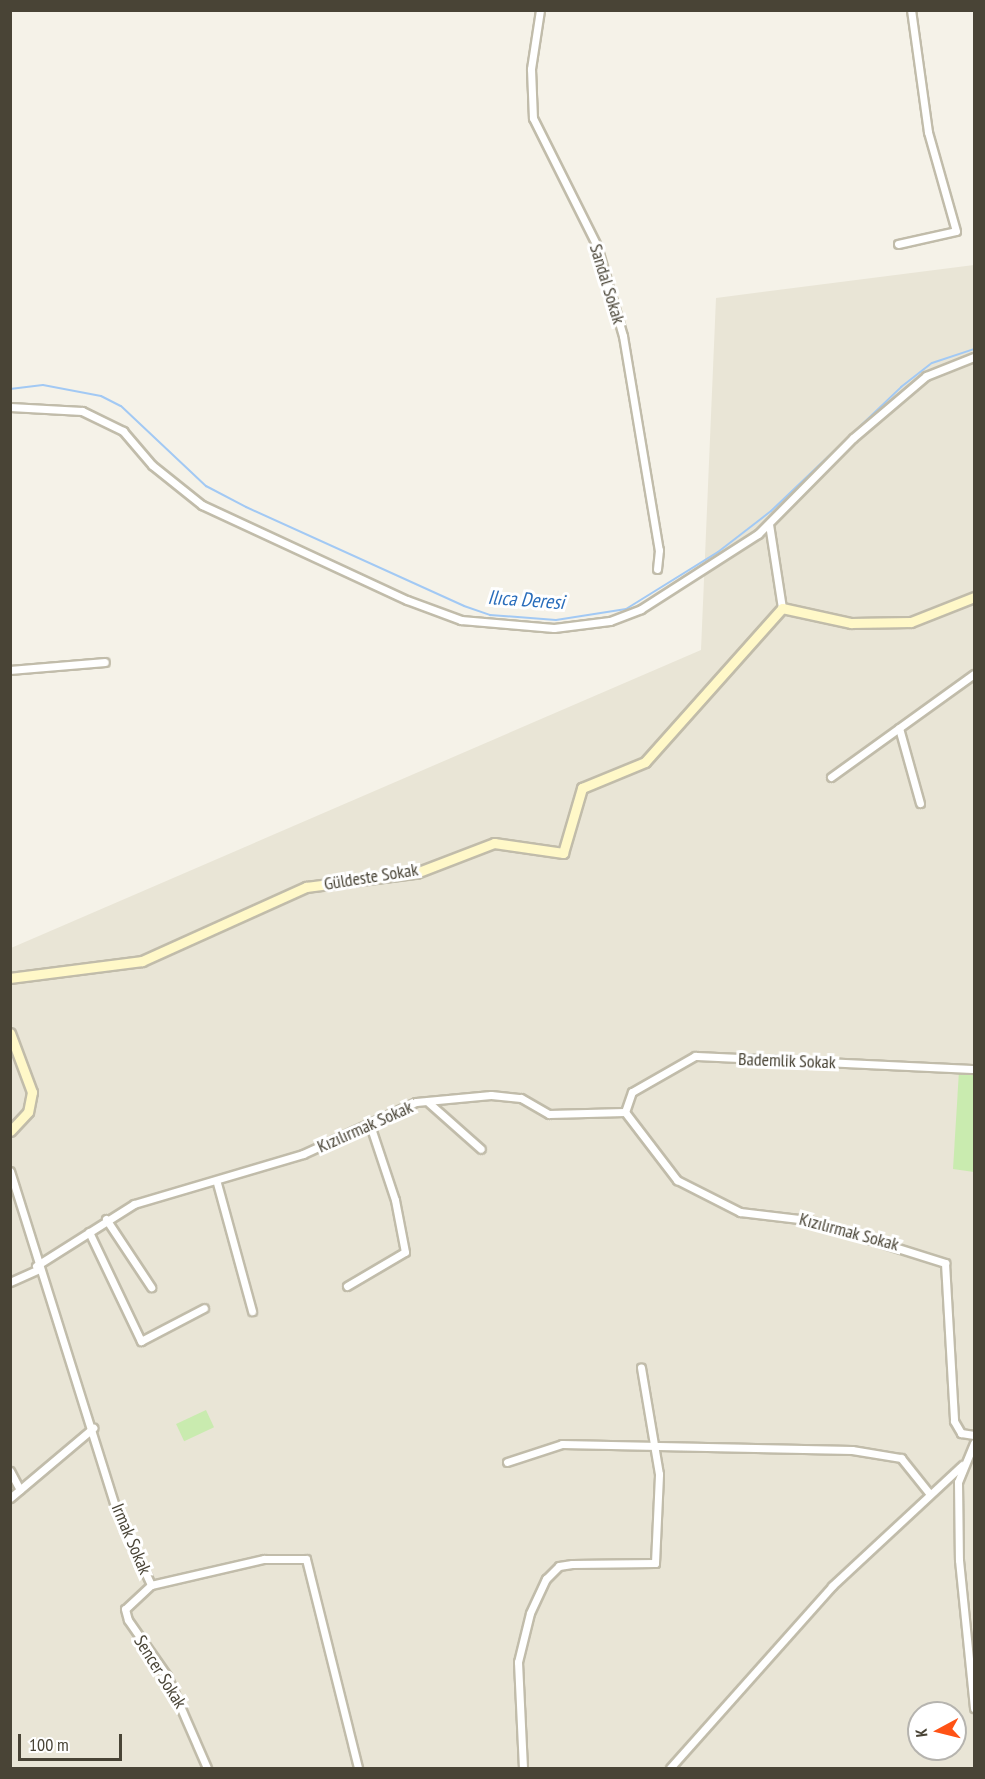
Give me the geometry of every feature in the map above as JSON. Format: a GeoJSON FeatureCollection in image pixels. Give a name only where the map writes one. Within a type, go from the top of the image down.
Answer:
{"type":"FeatureCollection","features":[{"type":"Feature","properties":{"kind":"street","name":"Sandal Sokak"},"geometry":{"type":"LineString","coordinates":[[540,10],[531,69],[532,118],[597,246],[623,336],[659,550],[657,569]]}},
{"type":"Feature","properties":{"kind":"street"},"geometry":{"type":"LineString","coordinates":[[898,244],[956,231],[928,132],[911,10]]}},
{"type":"Feature","properties":{"kind":"street"},"geometry":{"type":"LineString","coordinates":[[975,357],[926,376],[853,438],[770,517],[769,524],[782,609],[851,623],[911,622],[975,597]]}},
{"type":"Feature","properties":{"kind":"street"},"geometry":{"type":"LineString","coordinates":[[10,407],[82,411],[123,431],[152,465],[202,505],[407,600],[461,620],[502,627],[554,628],[610,621],[641,609],[769,524]]}},
{"type":"Feature","properties":{"kind":"street","name":"Güldeste Sokak"},"geometry":{"type":"LineString","coordinates":[[10,978],[142,961],[306,887],[416,873],[494,843],[563,853],[582,788],[645,762],[782,609]]}},
{"type":"Feature","properties":{"kind":"street"},"geometry":{"type":"LineString","coordinates":[[10,670],[105,662]]}},
{"type":"Feature","properties":{"kind":"street"},"geometry":{"type":"LineString","coordinates":[[831,777],[975,674]]}},
{"type":"Feature","properties":{"kind":"street"},"geometry":{"type":"LineString","coordinates":[[899,728],[920,803]]}},
{"type":"Feature","properties":{"kind":"street"},"geometry":{"type":"LineString","coordinates":[[10,1033],[32,1092],[28,1112],[10,1131]]}},
{"type":"Feature","properties":{"kind":"street","name":"Bademlik Sokak"},"geometry":{"type":"LineString","coordinates":[[625,1112],[632,1092],[695,1056],[975,1069]]}},
{"type":"Feature","properties":{"kind":"street","name":"Kızılırmak Sokak"},"geometry":{"type":"LineString","coordinates":[[10,1282],[37,1268],[106,1220],[134,1204],[217,1183],[370,1125],[397,1109],[429,1102],[491,1095],[521,1098],[549,1113],[625,1112],[677,1180],[740,1212],[808,1220],[945,1263],[954,1421],[961,1433],[975,1435]]}},
{"type":"Feature","properties":{"kind":"street"},"geometry":{"type":"LineString","coordinates":[[429,1102],[481,1149]]}},
{"type":"Feature","properties":{"kind":"street"},"geometry":{"type":"LineString","coordinates":[[347,1286],[405,1252],[395,1200],[370,1125]]}},
{"type":"Feature","properties":{"kind":"street","name":"Irmak Sokak"},"geometry":{"type":"LineString","coordinates":[[10,1171],[37,1268],[93,1428],[124,1532],[151,1585],[264,1559],[306,1559],[358,1768]]}},
{"type":"Feature","properties":{"kind":"street"},"geometry":{"type":"LineString","coordinates":[[217,1183],[252,1311]]}},
{"type":"Feature","properties":{"kind":"street"},"geometry":{"type":"LineString","coordinates":[[106,1220],[151,1287]]}},
{"type":"Feature","properties":{"kind":"street"},"geometry":{"type":"LineString","coordinates":[[89,1232],[141,1341],[204,1308]]}},
{"type":"Feature","properties":{"kind":"street"},"geometry":{"type":"LineString","coordinates":[[524,1768],[517,1672],[535,1598],[559,1566],[655,1563],[659,1474],[641,1368]]}},
{"type":"Feature","properties":{"kind":"street"},"geometry":{"type":"LineString","coordinates":[[10,1498],[93,1428]]}},
{"type":"Feature","properties":{"kind":"street"},"geometry":{"type":"LineString","coordinates":[[670,1768],[832,1586],[929,1493],[962,1465],[975,1443]]}},
{"type":"Feature","properties":{"kind":"street"},"geometry":{"type":"LineString","coordinates":[[507,1462],[562,1444],[892,1455],[929,1493]]}},
{"type":"Feature","properties":{"kind":"street"},"geometry":{"type":"LineString","coordinates":[[962,1465],[959,1560],[975,1708]]}},
{"type":"Feature","properties":{"kind":"street"},"geometry":{"type":"LineString","coordinates":[[10,1471],[20,1490]]}},
{"type":"Feature","properties":{"kind":"street","name":"Sencer Sokak"},"geometry":{"type":"LineString","coordinates":[[151,1585],[125,1609],[128,1620],[167,1676],[207,1768]]}},
{"type":"Feature","properties":{"kind":"shaded area"},"geometry":{"type":"Polygon","coordinates":[[[974,265],[974,1768],[11,1768],[11,948],[701,650],[716,298],[974,265]]]}},
{"type":"Feature","properties":{"kind":"green space"},"geometry":{"type":"Polygon","coordinates":[[[974,1069],[974,1172],[953,1169],[959,1071],[974,1069]]]}},
{"type":"Feature","properties":{"kind":"green space"},"geometry":{"type":"Polygon","coordinates":[[[206,1410],[214,1427],[184,1441],[176,1424],[206,1410]]]}},
{"type":"Feature","properties":{"kind":"waterway","name":"Ilıca Deresi"},"geometry":{"type":"LineString","coordinates":[[10,389],[43,385],[101,396],[121,406],[206,486],[246,507],[464,606],[490,615],[556,620],[626,609],[718,552],[771,511],[901,387],[932,363],[974,349]]}}]}
